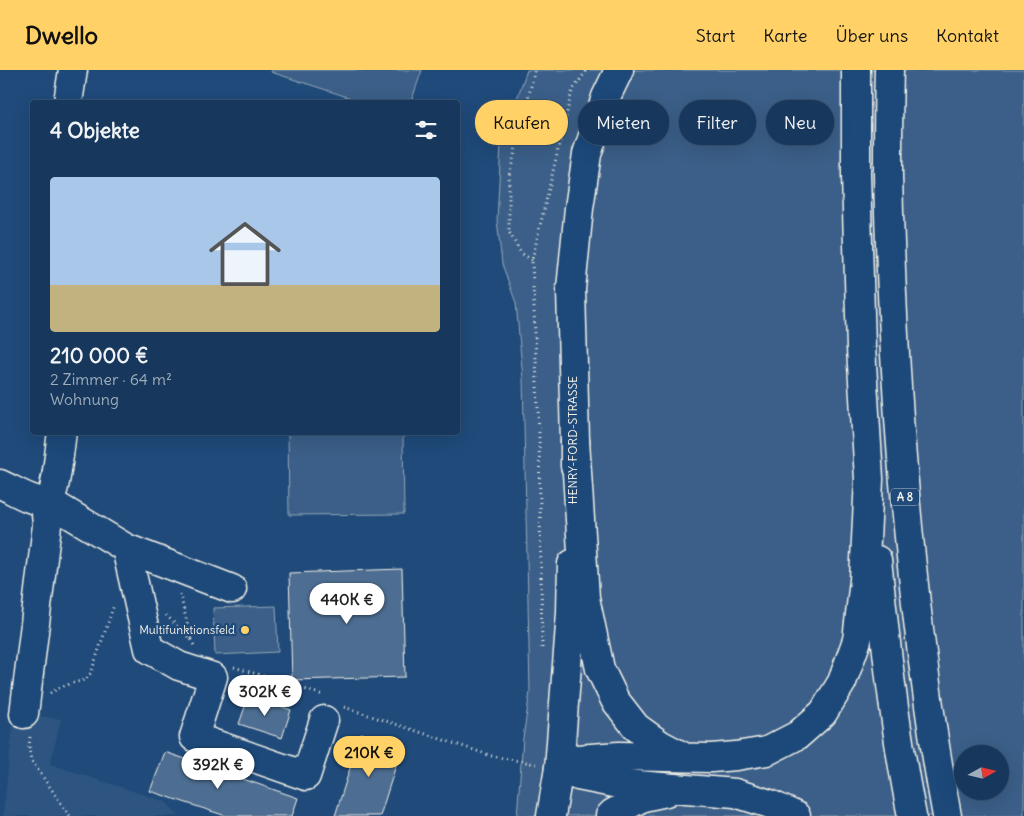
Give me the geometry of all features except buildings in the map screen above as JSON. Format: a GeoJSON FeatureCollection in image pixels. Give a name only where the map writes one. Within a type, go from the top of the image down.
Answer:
{"type":"FeatureCollection","features":[{"type":"Feature","properties":{"kind":"main road"},"geometry":{"type":"LineString","coordinates":[[63,70],[64,100]]}},
{"type":"Feature","properties":{"kind":"main road"},"geometry":{"type":"LineString","coordinates":[[68,100],[73,70]]}},
{"type":"Feature","properties":{"kind":"main road","name":"HENRY-FORD-STRASSE"},"geometry":{"type":"LineString","coordinates":[[551,816],[542,768],[571,613],[575,441],[571,289],[579,208],[588,154],[606,97],[619,70]]}},
{"type":"Feature","properties":{"kind":"main road"},"geometry":{"type":"LineString","coordinates":[[856,70],[856,175],[861,348],[869,479],[885,634],[904,773],[912,816]]}},
{"type":"Feature","properties":{"kind":"main road","name":"A 8"},"geometry":{"type":"LineString","coordinates":[[888,70],[888,175],[894,345],[902,472],[919,630],[938,769],[947,816]]}},
{"type":"Feature","properties":{"kind":"main road"},"geometry":{"type":"LineString","coordinates":[[28,722],[47,525],[47,501],[57,472],[62,435]]}},
{"type":"Feature","properties":{"kind":"main road"},"geometry":{"type":"LineString","coordinates":[[575,441],[585,598],[600,669],[615,700],[636,727],[661,746],[683,756]]}},
{"type":"Feature","properties":{"kind":"main road"},"geometry":{"type":"LineString","coordinates":[[542,768],[577,759],[619,756],[711,758],[736,756],[767,750],[798,735],[823,713],[842,682],[856,640],[864,580],[869,479]]}},
{"type":"Feature","properties":{"kind":"main road"},"geometry":{"type":"LineString","coordinates":[[0,484],[42,502],[47,501],[126,548],[232,589]]}},
{"type":"Feature","properties":{"kind":"main road"},"geometry":{"type":"LineString","coordinates":[[126,548],[149,649],[178,666],[213,677],[194,737],[306,776],[332,709]]}},
{"type":"Feature","properties":{"kind":"main road"},"geometry":{"type":"LineString","coordinates":[[542,768],[613,783],[734,793],[770,804],[796,816]]}},
{"type":"Feature","properties":{"kind":"main road"},"geometry":{"type":"LineString","coordinates":[[610,816],[644,797],[679,789]]}},
{"type":"Feature","properties":{"kind":"path"},"geometry":{"type":"LineString","coordinates":[[532,260],[521,253],[509,232],[509,176],[535,70]]}},
{"type":"Feature","properties":{"kind":"path"},"geometry":{"type":"LineString","coordinates":[[543,657],[539,433],[532,260],[572,91],[587,70]]}},
{"type":"Feature","properties":{"kind":"path"},"geometry":{"type":"LineString","coordinates":[[165,563],[177,582],[191,640]]}},
{"type":"Feature","properties":{"kind":"path"},"geometry":{"type":"LineString","coordinates":[[48,694],[72,683],[85,680],[91,673],[116,598]]}},
{"type":"Feature","properties":{"kind":"path"},"geometry":{"type":"LineString","coordinates":[[163,613],[191,640],[198,652]]}},
{"type":"Feature","properties":{"kind":"path"},"geometry":{"type":"LineString","coordinates":[[233,666],[323,695],[332,709],[492,756],[542,768]]}},
{"type":"Feature","properties":{"kind":"path"},"geometry":{"type":"LineString","coordinates":[[28,722],[31,760],[70,816]]}},
{"type":"Feature","properties":{"kind":"shaded area"},"geometry":{"type":"Polygon","coordinates":[[[272,70],[422,70],[412,100],[357,100],[271,72],[272,70]]]}},
{"type":"Feature","properties":{"kind":"shaded area"},"geometry":{"type":"Polygon","coordinates":[[[527,70],[1024,70],[1024,816],[517,816],[523,738],[530,692],[523,379],[516,303],[502,264],[497,220],[501,145],[568,145],[568,100],[516,100],[527,70]]]}},
{"type":"Feature","properties":{"kind":"shaded area"},"geometry":{"type":"Polygon","coordinates":[[[288,435],[403,435],[404,514],[289,515],[288,435]]]}},
{"type":"Feature","properties":{"kind":"shaded area","name":"Multifunktionsfeld"},"geometry":{"type":"Polygon","coordinates":[[[276,606],[278,652],[215,655],[213,608],[276,606]]]}},
{"type":"Feature","properties":{"kind":"shaded area"},"geometry":{"type":"Polygon","coordinates":[[[15,713],[61,719],[50,764],[166,802],[179,816],[3,816],[15,713]]]}},
{"type":"Feature","properties":{"kind":"place","name":"Multifunktionsfeld"},"geometry":{"type":"Point","coordinates":[245,630]}}]}
